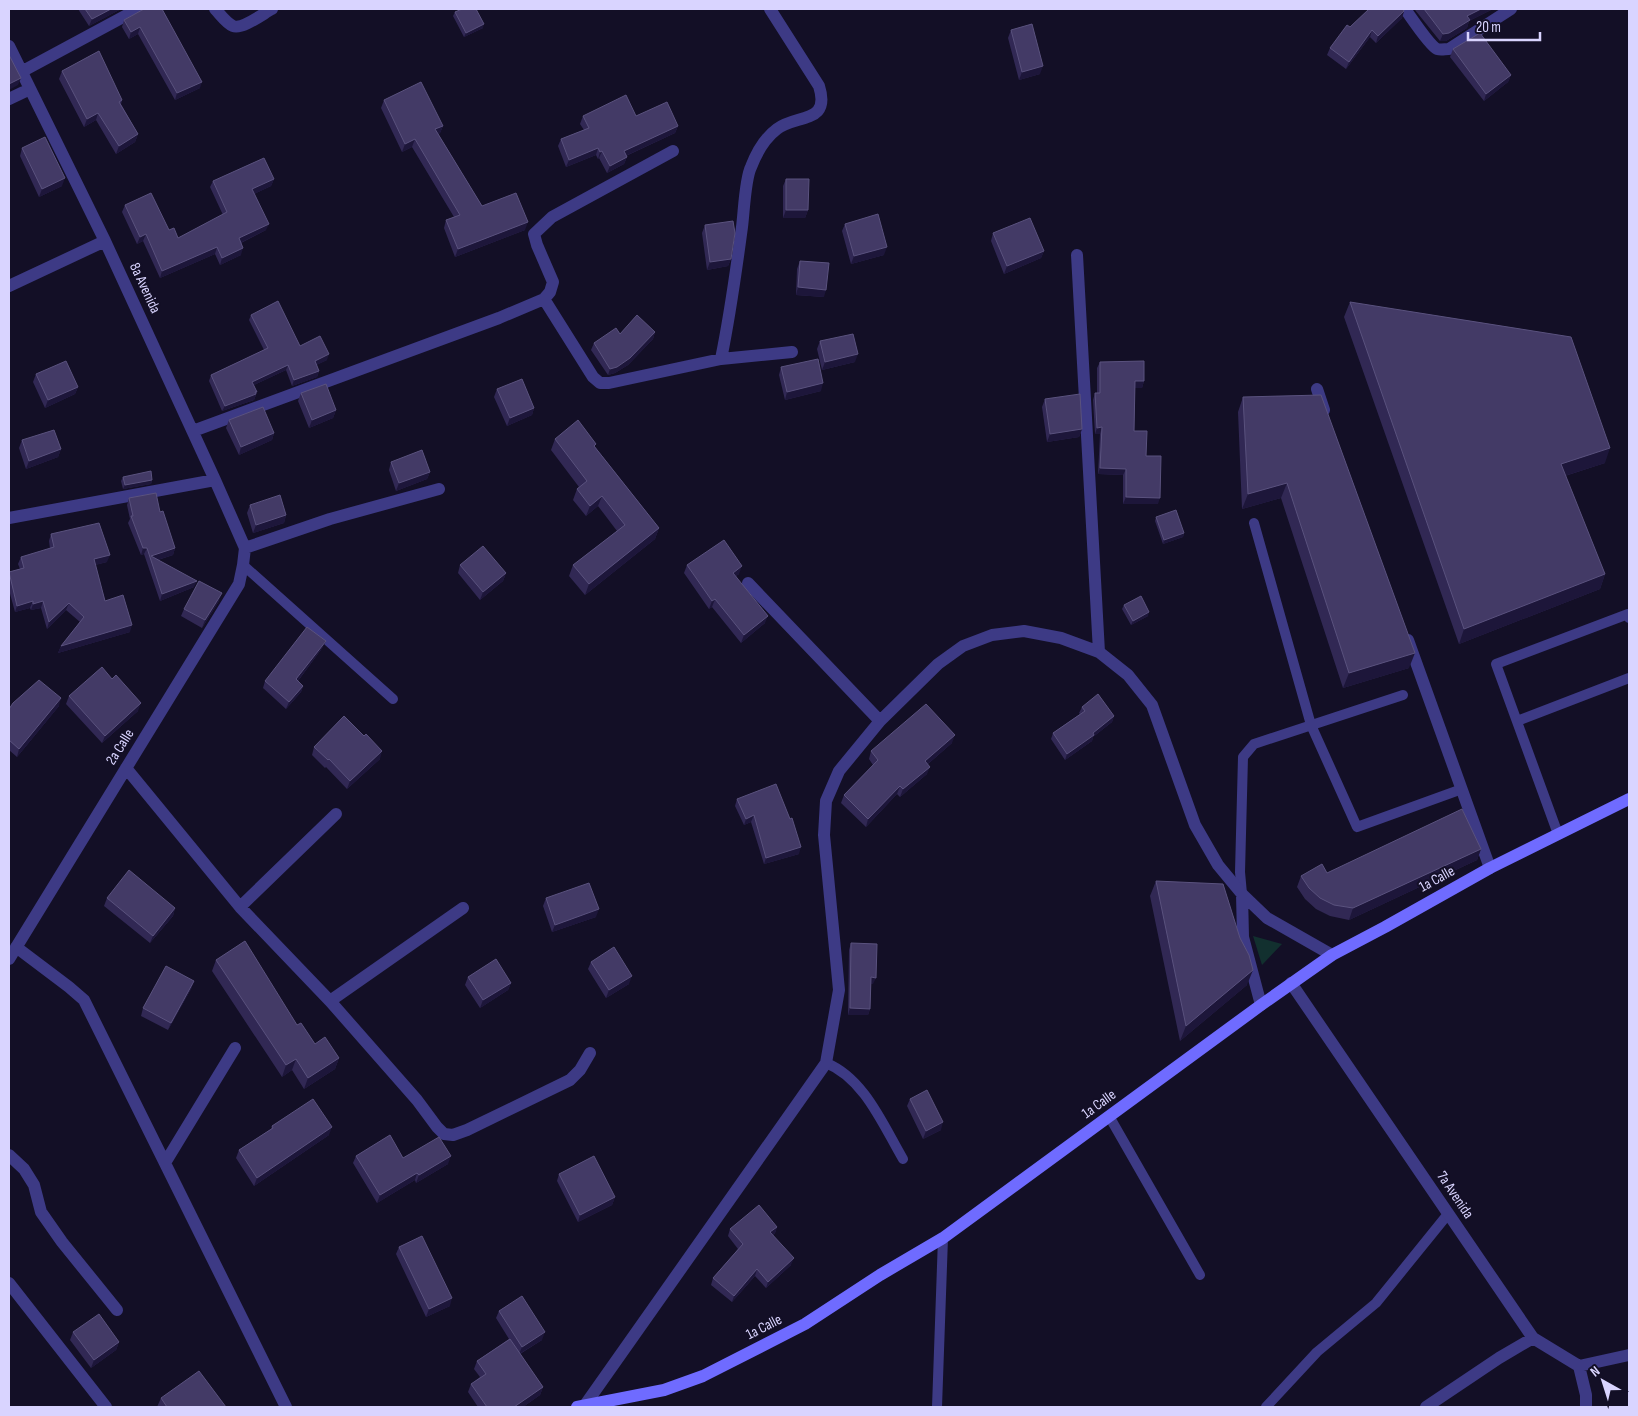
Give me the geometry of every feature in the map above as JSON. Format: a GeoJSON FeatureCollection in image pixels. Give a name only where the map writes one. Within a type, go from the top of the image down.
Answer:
{"type":"FeatureCollection","features":[{"type":"Feature","properties":{"kind":"main road","name":"1a Calle"},"geometry":{"type":"LineString","coordinates":[[581,1406],[664,1390],[704,1376],[805,1324],[880,1275],[943,1238],[1332,955],[1490,868],[1629,799]]}},
{"type":"Feature","properties":{"kind":"street"},"geometry":{"type":"LineString","coordinates":[[21,72],[138,9]]}},
{"type":"Feature","properties":{"kind":"street"},"geometry":{"type":"LineString","coordinates":[[215,9],[232,26],[238,27],[244,26],[272,9]]}},
{"type":"Feature","properties":{"kind":"street"},"geometry":{"type":"LineString","coordinates":[[720,359],[732,306],[750,168],[761,148],[777,128],[812,115],[821,108],[823,98],[819,86],[770,9]]}},
{"type":"Feature","properties":{"kind":"street"},"geometry":{"type":"LineString","coordinates":[[1404,9],[1431,45],[1444,50],[1449,49],[1511,9]]}},
{"type":"Feature","properties":{"kind":"street","name":"8a Avenida"},"geometry":{"type":"LineString","coordinates":[[9,46],[105,241],[216,480],[244,548]]}},
{"type":"Feature","properties":{"kind":"street"},"geometry":{"type":"LineString","coordinates":[[9,99],[30,90]]}},
{"type":"Feature","properties":{"kind":"street"},"geometry":{"type":"LineString","coordinates":[[193,431],[499,318],[544,298],[550,292],[553,282],[537,245],[534,234],[538,228],[552,216],[673,151]]}},
{"type":"Feature","properties":{"kind":"street"},"geometry":{"type":"LineString","coordinates":[[9,286],[105,241]]}},
{"type":"Feature","properties":{"kind":"street"},"geometry":{"type":"LineString","coordinates":[[1077,255],[1099,652]]}},
{"type":"Feature","properties":{"kind":"street"},"geometry":{"type":"LineString","coordinates":[[544,298],[593,377],[600,383],[609,383],[720,359],[792,352]]}},
{"type":"Feature","properties":{"kind":"street"},"geometry":{"type":"LineString","coordinates":[[1317,389],[1330,426]]}},
{"type":"Feature","properties":{"kind":"street"},"geometry":{"type":"LineString","coordinates":[[9,518],[216,480]]}},
{"type":"Feature","properties":{"kind":"street"},"geometry":{"type":"LineString","coordinates":[[244,548],[330,519],[439,489]]}},
{"type":"Feature","properties":{"kind":"street","name":"2a Calle"},"geometry":{"type":"LineString","coordinates":[[9,959],[239,584],[244,548]]}},
{"type":"Feature","properties":{"kind":"street"},"geometry":{"type":"LineString","coordinates":[[748,583],[880,721]]}},
{"type":"Feature","properties":{"kind":"street"},"geometry":{"type":"LineString","coordinates":[[581,1406],[826,1063],[839,990],[824,835],[826,801],[839,771],[880,721],[938,664],[964,646],[992,635],[1024,631],[1060,638],[1099,652],[1128,675],[1152,705],[1195,824],[1218,865],[1242,894],[1267,918],[1332,955]]}},
{"type":"Feature","properties":{"kind":"street"},"geometry":{"type":"LineString","coordinates":[[1405,631],[1490,868]]}},
{"type":"Feature","properties":{"kind":"street"},"geometry":{"type":"LineString","coordinates":[[126,768],[240,907],[330,1001],[417,1100],[444,1134],[453,1135],[467,1130],[570,1080],[580,1070],[590,1053]]}},
{"type":"Feature","properties":{"kind":"street"},"geometry":{"type":"LineString","coordinates":[[240,907],[336,814]]}},
{"type":"Feature","properties":{"kind":"street"},"geometry":{"type":"LineString","coordinates":[[1242,894],[1243,938],[1261,1005]]}},
{"type":"Feature","properties":{"kind":"street"},"geometry":{"type":"LineString","coordinates":[[330,1001],[462,908]]}},
{"type":"Feature","properties":{"kind":"street"},"geometry":{"type":"LineString","coordinates":[[16,948],[84,1000],[286,1407]]}},
{"type":"Feature","properties":{"kind":"street","name":"7a Avenida"},"geometry":{"type":"LineString","coordinates":[[1291,983],[1533,1338],[1579,1366]]}},
{"type":"Feature","properties":{"kind":"street"},"geometry":{"type":"LineString","coordinates":[[165,1163],[236,1048]]}},
{"type":"Feature","properties":{"kind":"street"},"geometry":{"type":"LineString","coordinates":[[9,1155],[24,1169],[34,1185],[41,1212],[117,1310]]}},
{"type":"Feature","properties":{"kind":"street"},"geometry":{"type":"LineString","coordinates":[[9,1283],[106,1407]]}},
{"type":"Feature","properties":{"kind":"street"},"geometry":{"type":"LineString","coordinates":[[1426,1407],[1499,1358],[1533,1338]]}},
{"type":"Feature","properties":{"kind":"street"},"geometry":{"type":"LineString","coordinates":[[1586,1407],[1586,1394],[1579,1366],[1629,1354]]}},
{"type":"Feature","properties":{"kind":"lane"},"geometry":{"type":"LineString","coordinates":[[1254,523],[1311,725],[1357,827],[1462,789]]}},
{"type":"Feature","properties":{"kind":"lane"},"geometry":{"type":"LineString","coordinates":[[243,565],[393,699]]}},
{"type":"Feature","properties":{"kind":"lane"},"geometry":{"type":"LineString","coordinates":[[1558,834],[1496,664],[1628,614],[1629,618]]}},
{"type":"Feature","properties":{"kind":"lane"},"geometry":{"type":"LineString","coordinates":[[1517,721],[1629,678]]}},
{"type":"Feature","properties":{"kind":"lane"},"geometry":{"type":"LineString","coordinates":[[1242,894],[1240,872],[1243,757],[1254,744],[1403,695]]}},
{"type":"Feature","properties":{"kind":"lane"},"geometry":{"type":"LineString","coordinates":[[826,1063],[838,1068],[858,1087],[903,1159]]}},
{"type":"Feature","properties":{"kind":"lane"},"geometry":{"type":"LineString","coordinates":[[1109,1116],[1200,1275]]}},
{"type":"Feature","properties":{"kind":"lane"},"geometry":{"type":"LineString","coordinates":[[1266,1407],[1317,1352],[1376,1303],[1448,1214]]}},
{"type":"Feature","properties":{"kind":"lane"},"geometry":{"type":"LineString","coordinates":[[937,1407],[943,1238]]}},
{"type":"Feature","properties":{"kind":"green space"},"geometry":{"type":"Polygon","coordinates":[[[1253,936],[1282,944],[1262,965],[1253,936]]]}},
{"type":"Feature","properties":{"kind":"building"},"geometry":{"type":"Polygon","coordinates":[[[85,9],[111,9],[92,19],[85,9]]]}},
{"type":"Feature","properties":{"kind":"building"},"geometry":{"type":"Polygon","coordinates":[[[144,9],[162,9],[202,82],[177,93],[140,27],[131,32],[124,20],[144,9]]]}},
{"type":"Feature","properties":{"kind":"building"},"geometry":{"type":"Polygon","coordinates":[[[462,9],[476,9],[484,24],[466,33],[455,12],[462,9]]]}},
{"type":"Feature","properties":{"kind":"building"},"geometry":{"type":"Polygon","coordinates":[[[1369,9],[1403,9],[1404,11],[1378,36],[1372,30],[1349,62],[1330,48],[1347,25],[1350,27],[1369,9]]]}},
{"type":"Feature","properties":{"kind":"building"},"geometry":{"type":"Polygon","coordinates":[[[1424,9],[1481,9],[1467,16],[1470,20],[1449,33],[1443,34],[1424,9]]]}},
{"type":"Feature","properties":{"kind":"building"},"geometry":{"type":"Polygon","coordinates":[[[1032,24],[1043,66],[1022,72],[1011,30],[1032,24]]]}},
{"type":"Feature","properties":{"kind":"building"},"geometry":{"type":"Polygon","coordinates":[[[1480,33],[1511,75],[1486,94],[1453,49],[1480,33]]]}},
{"type":"Feature","properties":{"kind":"building"},"geometry":{"type":"Polygon","coordinates":[[[99,51],[122,100],[119,102],[138,134],[119,146],[98,113],[87,119],[62,71],[99,51]]]}},
{"type":"Feature","properties":{"kind":"building"},"geometry":{"type":"Polygon","coordinates":[[[9,55],[21,78],[9,84],[9,55]]]}},
{"type":"Feature","properties":{"kind":"building"},"geometry":{"type":"Polygon","coordinates":[[[421,82],[443,126],[435,129],[482,206],[516,193],[528,222],[458,249],[446,220],[460,215],[415,139],[405,144],[384,100],[421,82]]]}},
{"type":"Feature","properties":{"kind":"building"},"geometry":{"type":"Polygon","coordinates":[[[626,95],[636,116],[667,102],[678,126],[624,151],[627,157],[610,166],[602,151],[600,152],[598,148],[569,160],[561,139],[589,128],[583,116],[626,95]]]}},
{"type":"Feature","properties":{"kind":"building"},"geometry":{"type":"Polygon","coordinates":[[[45,137],[65,178],[42,189],[22,148],[45,137]]]}},
{"type":"Feature","properties":{"kind":"building"},"geometry":{"type":"Polygon","coordinates":[[[264,158],[274,179],[252,189],[269,224],[239,238],[243,248],[222,258],[217,247],[162,271],[146,234],[140,237],[125,205],[151,193],[169,230],[174,228],[178,238],[227,212],[213,181],[264,158]]]}},
{"type":"Feature","properties":{"kind":"building"},"geometry":{"type":"Polygon","coordinates":[[[786,179],[809,179],[808,210],[786,210],[786,179]]]}},
{"type":"Feature","properties":{"kind":"building"},"geometry":{"type":"Polygon","coordinates":[[[878,214],[887,247],[854,256],[845,224],[878,214]]]}},
{"type":"Feature","properties":{"kind":"building"},"geometry":{"type":"Polygon","coordinates":[[[1030,218],[1044,251],[1007,266],[993,233],[1030,218]]]}},
{"type":"Feature","properties":{"kind":"building"},"geometry":{"type":"Polygon","coordinates":[[[733,221],[735,233],[731,259],[710,262],[705,225],[733,221]]]}},
{"type":"Feature","properties":{"kind":"building"},"geometry":{"type":"Polygon","coordinates":[[[800,261],[829,263],[826,290],[798,287],[800,261]]]}},
{"type":"Feature","properties":{"kind":"building"},"geometry":{"type":"Polygon","coordinates":[[[278,301],[300,346],[320,336],[329,354],[315,361],[319,371],[294,380],[288,365],[252,382],[257,392],[255,392],[256,394],[225,406],[211,375],[268,348],[251,315],[278,301]]]}},
{"type":"Feature","properties":{"kind":"building"},"geometry":{"type":"Polygon","coordinates":[[[1350,302],[1571,337],[1610,448],[1561,464],[1605,574],[1464,629],[1350,302]]]}},
{"type":"Feature","properties":{"kind":"building"},"geometry":{"type":"Polygon","coordinates":[[[637,315],[655,332],[630,358],[617,367],[610,369],[594,343],[616,328],[620,334],[637,315]]]}},
{"type":"Feature","properties":{"kind":"building"},"geometry":{"type":"Polygon","coordinates":[[[853,334],[858,354],[825,362],[820,341],[853,334]]]}},
{"type":"Feature","properties":{"kind":"building"},"geometry":{"type":"Polygon","coordinates":[[[818,359],[823,383],[787,392],[781,367],[818,359]]]}},
{"type":"Feature","properties":{"kind":"building"},"geometry":{"type":"Polygon","coordinates":[[[66,361],[78,387],[48,400],[36,374],[66,361]]]}},
{"type":"Feature","properties":{"kind":"building"},"geometry":{"type":"Polygon","coordinates":[[[1144,361],[1144,381],[1135,381],[1134,431],[1147,431],[1146,456],[1161,456],[1160,498],[1126,497],[1126,469],[1100,468],[1102,427],[1097,428],[1095,393],[1100,393],[1100,362],[1144,361]]]}},
{"type":"Feature","properties":{"kind":"building"},"geometry":{"type":"Polygon","coordinates":[[[522,379],[534,408],[510,418],[497,389],[522,379]]]}},
{"type":"Feature","properties":{"kind":"building"},"geometry":{"type":"Polygon","coordinates":[[[326,384],[336,410],[312,420],[301,393],[326,384]]]}},
{"type":"Feature","properties":{"kind":"building"},"geometry":{"type":"Polygon","coordinates":[[[1080,394],[1082,429],[1050,434],[1045,399],[1080,394]]]}},
{"type":"Feature","properties":{"kind":"building"},"geometry":{"type":"Polygon","coordinates":[[[1321,395],[1415,653],[1349,673],[1287,483],[1248,494],[1243,397],[1321,395]]]}},
{"type":"Feature","properties":{"kind":"building"},"geometry":{"type":"Polygon","coordinates":[[[263,407],[274,433],[241,447],[229,420],[263,407]]]}},
{"type":"Feature","properties":{"kind":"building"},"geometry":{"type":"Polygon","coordinates":[[[578,420],[596,444],[594,446],[659,528],[589,584],[573,565],[625,525],[602,496],[590,506],[577,489],[587,481],[555,439],[578,420]]]}},
{"type":"Feature","properties":{"kind":"building"},"geometry":{"type":"Polygon","coordinates":[[[54,430],[61,449],[29,461],[22,440],[54,430]]]}},
{"type":"Feature","properties":{"kind":"building"},"geometry":{"type":"Polygon","coordinates":[[[422,450],[430,472],[399,483],[391,462],[422,450]]]}},
{"type":"Feature","properties":{"kind":"building"},"geometry":{"type":"Polygon","coordinates":[[[151,471],[152,480],[125,485],[123,477],[151,471]]]}},
{"type":"Feature","properties":{"kind":"building"},"geometry":{"type":"Polygon","coordinates":[[[156,493],[160,512],[163,511],[175,548],[151,556],[197,581],[162,594],[147,548],[143,548],[131,516],[133,516],[129,498],[156,493]]]}},
{"type":"Feature","properties":{"kind":"building"},"geometry":{"type":"Polygon","coordinates":[[[280,495],[286,515],[256,525],[250,505],[280,495]]]}},
{"type":"Feature","properties":{"kind":"building"},"geometry":{"type":"Polygon","coordinates":[[[1176,510],[1184,533],[1164,540],[1156,517],[1176,510]]]}},
{"type":"Feature","properties":{"kind":"building"},"geometry":{"type":"Polygon","coordinates":[[[99,523],[110,555],[94,559],[105,601],[123,595],[132,625],[61,646],[84,617],[69,603],[49,622],[43,601],[33,604],[33,601],[17,606],[9,572],[24,568],[21,557],[54,547],[51,534],[99,523]]]}},
{"type":"Feature","properties":{"kind":"building"},"geometry":{"type":"Polygon","coordinates":[[[724,540],[742,566],[733,573],[768,616],[744,635],[715,599],[712,601],[687,565],[724,540]]]}},
{"type":"Feature","properties":{"kind":"building"},"geometry":{"type":"Polygon","coordinates":[[[483,546],[506,573],[483,592],[460,565],[483,546]]]}},
{"type":"Feature","properties":{"kind":"building"},"geometry":{"type":"Polygon","coordinates":[[[199,581],[222,593],[205,620],[184,609],[199,581]]]}},
{"type":"Feature","properties":{"kind":"building"},"geometry":{"type":"Polygon","coordinates":[[[1141,596],[1149,612],[1133,621],[1124,605],[1141,596]]]}},
{"type":"Feature","properties":{"kind":"building"},"geometry":{"type":"Polygon","coordinates":[[[307,627],[326,641],[296,679],[303,686],[289,702],[265,681],[307,627]]]}},
{"type":"Feature","properties":{"kind":"building"},"geometry":{"type":"Polygon","coordinates":[[[102,667],[112,679],[116,675],[141,703],[105,736],[69,696],[102,667]]]}},
{"type":"Feature","properties":{"kind":"building"},"geometry":{"type":"Polygon","coordinates":[[[39,680],[61,698],[19,749],[9,740],[9,709],[13,703],[39,680]]]}},
{"type":"Feature","properties":{"kind":"building"},"geometry":{"type":"Polygon","coordinates":[[[1098,694],[1114,716],[1093,733],[1094,735],[1067,754],[1053,733],[1085,711],[1082,707],[1098,694]]]}},
{"type":"Feature","properties":{"kind":"building"},"geometry":{"type":"Polygon","coordinates":[[[926,704],[955,735],[925,761],[930,767],[903,789],[900,786],[868,819],[844,795],[878,760],[871,751],[926,704]]]}},
{"type":"Feature","properties":{"kind":"building"},"geometry":{"type":"Polygon","coordinates":[[[344,716],[364,736],[366,734],[382,751],[350,781],[329,759],[314,747],[344,716]]]}},
{"type":"Feature","properties":{"kind":"building"},"geometry":{"type":"Polygon","coordinates":[[[776,784],[790,819],[792,818],[801,847],[766,858],[754,815],[746,819],[737,799],[776,784]]]}},
{"type":"Feature","properties":{"kind":"building"},"geometry":{"type":"Polygon","coordinates":[[[1462,809],[1481,849],[1353,908],[1334,905],[1320,898],[1309,888],[1301,876],[1322,864],[1327,873],[1462,809]]]}},
{"type":"Feature","properties":{"kind":"building"},"geometry":{"type":"Polygon","coordinates":[[[129,870],[175,908],[153,936],[107,898],[129,870]]]}},
{"type":"Feature","properties":{"kind":"building"},"geometry":{"type":"Polygon","coordinates":[[[1156,881],[1223,884],[1240,938],[1249,955],[1253,970],[1186,1026],[1156,881]]]}},
{"type":"Feature","properties":{"kind":"building"},"geometry":{"type":"Polygon","coordinates":[[[589,883],[599,909],[555,925],[546,898],[589,883]]]}},
{"type":"Feature","properties":{"kind":"building"},"geometry":{"type":"Polygon","coordinates":[[[245,941],[297,1025],[301,1023],[315,1044],[325,1037],[339,1058],[308,1078],[296,1059],[286,1065],[216,960],[245,941]]]}},
{"type":"Feature","properties":{"kind":"building"},"geometry":{"type":"Polygon","coordinates":[[[851,943],[877,944],[876,978],[871,977],[870,1009],[850,1008],[851,943]]]}},
{"type":"Feature","properties":{"kind":"building"},"geometry":{"type":"Polygon","coordinates":[[[614,947],[632,976],[609,990],[591,962],[614,947]]]}},
{"type":"Feature","properties":{"kind":"building"},"geometry":{"type":"Polygon","coordinates":[[[496,959],[511,983],[483,1000],[468,977],[496,959]]]}},
{"type":"Feature","properties":{"kind":"building"},"geometry":{"type":"Polygon","coordinates":[[[166,966],[194,981],[171,1023],[143,1008],[166,966]]]}},
{"type":"Feature","properties":{"kind":"building"},"geometry":{"type":"Polygon","coordinates":[[[927,1090],[943,1122],[926,1131],[910,1099],[927,1090]]]}},
{"type":"Feature","properties":{"kind":"building"},"geometry":{"type":"Polygon","coordinates":[[[313,1099],[332,1127],[257,1178],[239,1150],[313,1099]]]}},
{"type":"Feature","properties":{"kind":"building"},"geometry":{"type":"Polygon","coordinates":[[[390,1135],[403,1158],[439,1137],[451,1156],[380,1195],[356,1156],[390,1135]]]}},
{"type":"Feature","properties":{"kind":"building"},"geometry":{"type":"Polygon","coordinates":[[[594,1156],[615,1197],[580,1215],[559,1174],[594,1156]]]}},
{"type":"Feature","properties":{"kind":"building"},"geometry":{"type":"Polygon","coordinates":[[[759,1205],[777,1227],[770,1232],[794,1258],[768,1282],[757,1269],[734,1296],[713,1278],[743,1244],[730,1229],[759,1205]]]}},
{"type":"Feature","properties":{"kind":"building"},"geometry":{"type":"Polygon","coordinates":[[[422,1236],[452,1298],[429,1309],[399,1247],[422,1236]]]}},
{"type":"Feature","properties":{"kind":"building"},"geometry":{"type":"Polygon","coordinates":[[[522,1296],[545,1332],[522,1347],[499,1311],[522,1296]]]}},
{"type":"Feature","properties":{"kind":"building"},"geometry":{"type":"Polygon","coordinates":[[[99,1314],[119,1342],[94,1360],[73,1332],[99,1314]]]}},
{"type":"Feature","properties":{"kind":"building"},"geometry":{"type":"Polygon","coordinates":[[[510,1339],[543,1387],[514,1407],[487,1407],[471,1384],[486,1374],[477,1361],[510,1339]]]}},
{"type":"Feature","properties":{"kind":"building"},"geometry":{"type":"Polygon","coordinates":[[[199,1371],[226,1407],[167,1407],[161,1398],[199,1371]]]}}]}
